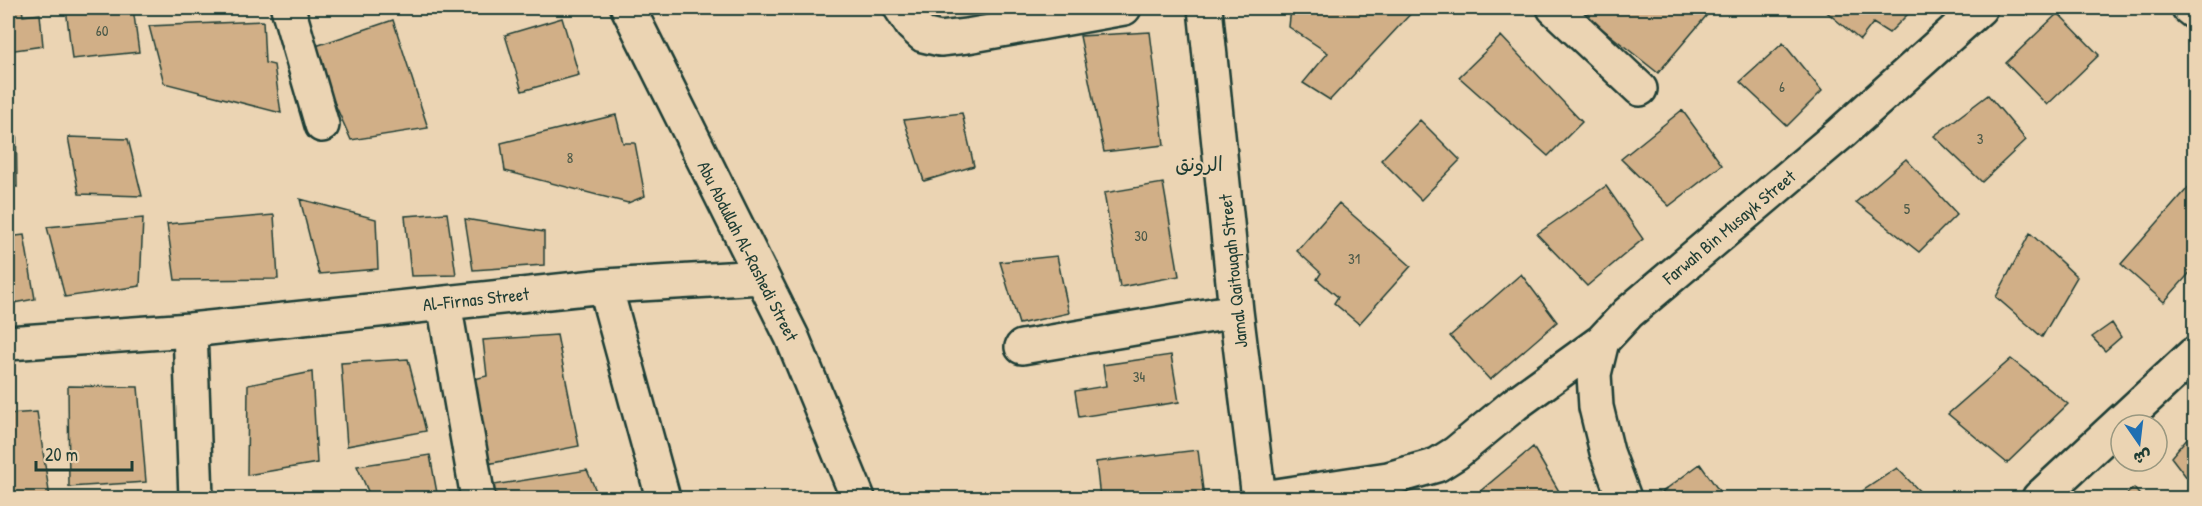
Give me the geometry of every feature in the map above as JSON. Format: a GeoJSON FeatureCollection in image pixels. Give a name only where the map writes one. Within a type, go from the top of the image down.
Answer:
{"type":"FeatureCollection","features":[{"type":"Feature","properties":{"kind":"street"},"geometry":{"type":"LineString","coordinates":[[288,8],[322,125]]}},
{"type":"Feature","properties":{"kind":"street","name":"Abu Abdullah Al-Rashedi Street"},"geometry":{"type":"LineString","coordinates":[[628,8],[792,337],[858,498]]}},
{"type":"Feature","properties":{"kind":"street"},"geometry":{"type":"LineString","coordinates":[[901,8],[923,35],[940,39],[1125,8]]}},
{"type":"Feature","properties":{"kind":"street","name":"Jamal Qaitouqah Street"},"geometry":{"type":"LineString","coordinates":[[1206,8],[1236,311],[1258,498]]}},
{"type":"Feature","properties":{"kind":"street"},"geometry":{"type":"LineString","coordinates":[[1554,8],[1640,89]]}},
{"type":"Feature","properties":{"kind":"street","name":"Farwah Bin Musayk Street"},"geometry":{"type":"LineString","coordinates":[[1624,498],[1607,453],[1596,407],[1594,374],[1602,341],[1628,313],[1841,133],[1980,8]]}},
{"type":"Feature","properties":{"kind":"street"},"geometry":{"type":"LineString","coordinates":[[2189,8],[2194,12]]}},
{"type":"Feature","properties":{"kind":"street","name":"Al-Firnas Street"},"geometry":{"type":"LineString","coordinates":[[8,343],[190,330],[605,286],[762,277]]}},
{"type":"Feature","properties":{"kind":"street"},"geometry":{"type":"LineString","coordinates":[[605,286],[663,498]]}},
{"type":"Feature","properties":{"kind":"street"},"geometry":{"type":"LineString","coordinates":[[444,303],[478,498]]}},
{"type":"Feature","properties":{"kind":"street"},"geometry":{"type":"LineString","coordinates":[[1022,347],[1236,311]]}},
{"type":"Feature","properties":{"kind":"street"},"geometry":{"type":"LineString","coordinates":[[190,330],[196,498]]}},
{"type":"Feature","properties":{"kind":"street"},"geometry":{"type":"LineString","coordinates":[[1263,498],[1388,479],[1437,465],[1456,453],[1515,404],[1602,341]]}},
{"type":"Feature","properties":{"kind":"street"},"geometry":{"type":"LineString","coordinates":[[2039,498],[2194,354]]}},
{"type":"Feature","properties":{"kind":"building"},"geometry":{"type":"Polygon","coordinates":[[[8,8],[22,8],[23,16],[40,14],[43,46],[8,51],[8,8]]]}},
{"type":"Feature","properties":{"kind":"building"},"geometry":{"type":"Polygon","coordinates":[[[66,8],[133,8],[139,52],[72,59],[66,8]]]}},
{"type":"Feature","properties":{"kind":"building"},"geometry":{"type":"Polygon","coordinates":[[[1291,8],[1416,8],[1330,100],[1303,83],[1328,53],[1289,27],[1291,8]]]}},
{"type":"Feature","properties":{"kind":"building"},"geometry":{"type":"Polygon","coordinates":[[[1576,8],[1699,8],[1707,15],[1658,73],[1576,8]]]}},
{"type":"Feature","properties":{"kind":"building"},"geometry":{"type":"Polygon","coordinates":[[[1822,8],[1914,8],[1889,33],[1873,23],[1860,40],[1822,8]]]}},
{"type":"Feature","properties":{"kind":"building"},"geometry":{"type":"Polygon","coordinates":[[[2058,13],[2099,55],[2047,105],[2006,63],[2058,13]]]}},
{"type":"Feature","properties":{"kind":"building"},"geometry":{"type":"Polygon","coordinates":[[[562,18],[579,75],[522,91],[505,35],[562,18]]]}},
{"type":"Feature","properties":{"kind":"building"},"geometry":{"type":"Polygon","coordinates":[[[393,20],[428,128],[351,140],[310,48],[393,20]]]}},
{"type":"Feature","properties":{"kind":"building"},"geometry":{"type":"Polygon","coordinates":[[[263,21],[265,63],[274,65],[281,113],[164,83],[149,26],[263,21]]]}},
{"type":"Feature","properties":{"kind":"building"},"geometry":{"type":"Polygon","coordinates":[[[1150,32],[1164,145],[1104,152],[1080,36],[1150,32]]]}},
{"type":"Feature","properties":{"kind":"building"},"geometry":{"type":"Polygon","coordinates":[[[1501,36],[1582,122],[1548,156],[1459,77],[1501,36]]]}},
{"type":"Feature","properties":{"kind":"building"},"geometry":{"type":"Polygon","coordinates":[[[1783,43],[1822,91],[1787,126],[1740,82],[1783,43]]]}},
{"type":"Feature","properties":{"kind":"building"},"geometry":{"type":"Polygon","coordinates":[[[1988,95],[2026,140],[1982,182],[1934,136],[1988,95]]]}},
{"type":"Feature","properties":{"kind":"building"},"geometry":{"type":"Polygon","coordinates":[[[8,109],[16,110],[17,187],[8,185],[8,109]]]}},
{"type":"Feature","properties":{"kind":"building"},"geometry":{"type":"Polygon","coordinates":[[[1682,110],[1722,165],[1669,206],[1621,159],[1682,110]]]}},
{"type":"Feature","properties":{"kind":"building"},"geometry":{"type":"Polygon","coordinates":[[[962,113],[974,166],[924,181],[904,120],[962,113]]]}},
{"type":"Feature","properties":{"kind":"building"},"geometry":{"type":"Polygon","coordinates":[[[616,115],[623,143],[635,143],[645,196],[628,203],[505,171],[501,143],[616,115]]]}},
{"type":"Feature","properties":{"kind":"building"},"geometry":{"type":"Polygon","coordinates":[[[1420,120],[1460,160],[1421,200],[1381,160],[1420,120]]]}},
{"type":"Feature","properties":{"kind":"building"},"geometry":{"type":"Polygon","coordinates":[[[68,137],[128,139],[142,196],[79,194],[68,137]]]}},
{"type":"Feature","properties":{"kind":"building"},"geometry":{"type":"Polygon","coordinates":[[[1906,159],[1957,214],[1919,252],[1856,202],[1906,159]]]}},
{"type":"Feature","properties":{"kind":"building"},"geometry":{"type":"Polygon","coordinates":[[[2194,181],[2194,268],[2164,302],[2121,264],[2194,181]]]}},
{"type":"Feature","properties":{"kind":"building"},"geometry":{"type":"Polygon","coordinates":[[[1163,183],[1179,276],[1120,287],[1104,193],[1163,183]]]}},
{"type":"Feature","properties":{"kind":"building"},"geometry":{"type":"Polygon","coordinates":[[[1606,186],[1643,239],[1587,286],[1537,234],[1606,186]]]}},
{"type":"Feature","properties":{"kind":"building"},"geometry":{"type":"Polygon","coordinates":[[[300,199],[376,219],[378,269],[319,274],[300,199]]]}},
{"type":"Feature","properties":{"kind":"building"},"geometry":{"type":"Polygon","coordinates":[[[1339,203],[1411,266],[1359,324],[1334,303],[1338,297],[1317,279],[1321,273],[1297,251],[1339,203]]]}},
{"type":"Feature","properties":{"kind":"building"},"geometry":{"type":"Polygon","coordinates":[[[447,213],[456,275],[411,276],[405,216],[447,213]]]}},
{"type":"Feature","properties":{"kind":"building"},"geometry":{"type":"Polygon","coordinates":[[[274,215],[278,279],[175,280],[167,224],[274,215]]]}},
{"type":"Feature","properties":{"kind":"building"},"geometry":{"type":"Polygon","coordinates":[[[143,218],[140,286],[65,297],[47,227],[143,218]]]}},
{"type":"Feature","properties":{"kind":"building"},"geometry":{"type":"Polygon","coordinates":[[[465,219],[544,232],[544,265],[473,270],[465,219]]]}},
{"type":"Feature","properties":{"kind":"building"},"geometry":{"type":"Polygon","coordinates":[[[2030,233],[2077,277],[2042,337],[1996,297],[2030,233]]]}},
{"type":"Feature","properties":{"kind":"building"},"geometry":{"type":"Polygon","coordinates":[[[24,235],[35,299],[8,304],[8,237],[24,235]]]}},
{"type":"Feature","properties":{"kind":"building"},"geometry":{"type":"Polygon","coordinates":[[[1057,256],[1069,313],[1019,324],[1000,262],[1057,256]]]}},
{"type":"Feature","properties":{"kind":"building"},"geometry":{"type":"Polygon","coordinates":[[[1521,274],[1557,322],[1490,380],[1450,336],[1521,274]]]}},
{"type":"Feature","properties":{"kind":"building"},"geometry":{"type":"Polygon","coordinates":[[[2112,323],[2121,337],[2105,351],[2092,337],[2112,323]]]}},
{"type":"Feature","properties":{"kind":"building"},"geometry":{"type":"Polygon","coordinates":[[[557,335],[579,446],[487,464],[470,380],[487,376],[483,340],[557,335]]]}},
{"type":"Feature","properties":{"kind":"building"},"geometry":{"type":"Polygon","coordinates":[[[1171,355],[1179,402],[1079,417],[1075,391],[1106,386],[1103,365],[1171,355]]]}},
{"type":"Feature","properties":{"kind":"building"},"geometry":{"type":"Polygon","coordinates":[[[408,359],[426,431],[347,446],[341,363],[408,359]]]}},
{"type":"Feature","properties":{"kind":"building"},"geometry":{"type":"Polygon","coordinates":[[[2011,359],[2068,404],[2007,463],[1948,414],[2011,359]]]}},
{"type":"Feature","properties":{"kind":"building"},"geometry":{"type":"Polygon","coordinates":[[[312,372],[317,463],[247,475],[248,385],[312,372]]]}},
{"type":"Feature","properties":{"kind":"building"},"geometry":{"type":"Polygon","coordinates":[[[68,386],[138,387],[146,482],[69,487],[68,386]]]}},
{"type":"Feature","properties":{"kind":"building"},"geometry":{"type":"Polygon","coordinates":[[[37,412],[50,498],[8,498],[8,414],[37,412]]]}},
{"type":"Feature","properties":{"kind":"building"},"geometry":{"type":"Polygon","coordinates":[[[2194,430],[2194,487],[2171,457],[2194,430]]]}},
{"type":"Feature","properties":{"kind":"building"},"geometry":{"type":"Polygon","coordinates":[[[1533,447],[1563,498],[1472,498],[1533,447]]]}},
{"type":"Feature","properties":{"kind":"building"},"geometry":{"type":"Polygon","coordinates":[[[1198,450],[1204,498],[1100,498],[1096,462],[1198,450]]]}},
{"type":"Feature","properties":{"kind":"building"},"geometry":{"type":"Polygon","coordinates":[[[430,455],[437,493],[415,498],[371,498],[357,466],[430,455]]]}},
{"type":"Feature","properties":{"kind":"building"},"geometry":{"type":"Polygon","coordinates":[[[1700,464],[1724,498],[1654,498],[1700,464]]]}},
{"type":"Feature","properties":{"kind":"building"},"geometry":{"type":"Polygon","coordinates":[[[1897,468],[1926,498],[1852,498],[1897,468]]]}},
{"type":"Feature","properties":{"kind":"building"},"geometry":{"type":"Polygon","coordinates":[[[587,470],[599,498],[493,498],[488,486],[587,470]]]}},
{"type":"Feature","properties":{"kind":"building"},"geometry":{"type":"Polygon","coordinates":[[[2134,488],[2142,498],[2122,498],[2134,488]]]}},
{"type":"Feature","properties":{"kind":"district","name":"الرونق"},"geometry":{"type":"Point","coordinates":[1199,163]}}]}
